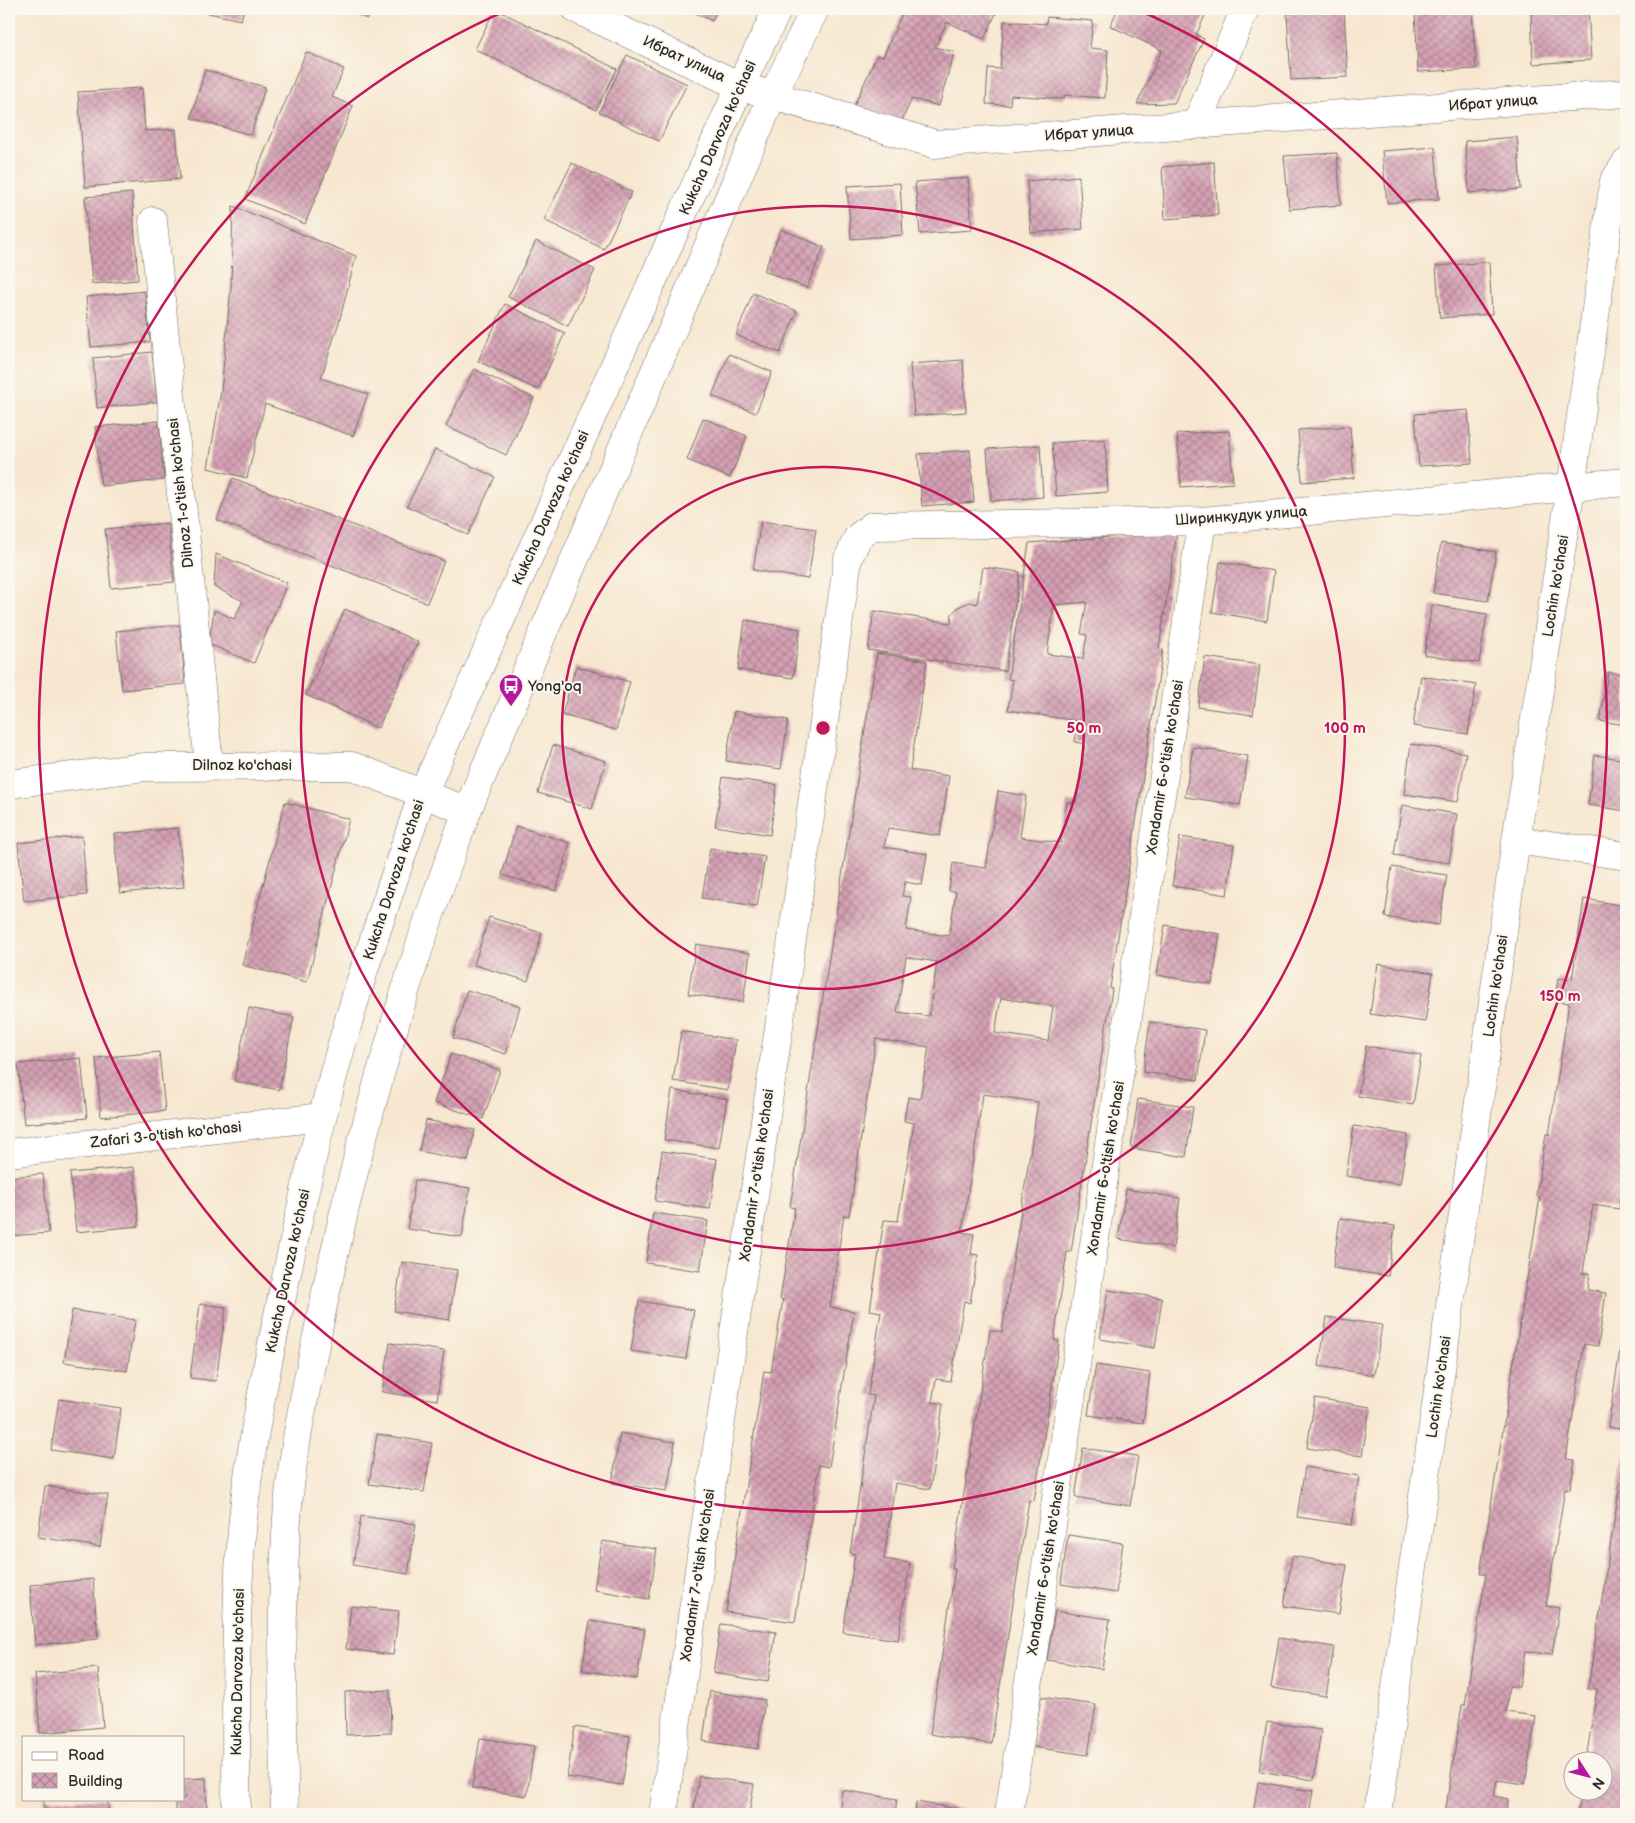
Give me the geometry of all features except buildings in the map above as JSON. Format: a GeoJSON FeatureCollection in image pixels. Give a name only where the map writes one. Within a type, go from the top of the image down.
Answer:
{"type":"FeatureCollection","features":[{"type":"Feature","properties":{"kind":"street","name":"Ибрат улица"},"geometry":{"type":"LineString","coordinates":[[576,9],[740,86],[935,144],[1626,93]]}},
{"type":"Feature","properties":{"kind":"street","name":"Kukcha Darvoza ko'chasi"},"geometry":{"type":"LineString","coordinates":[[236,1814],[239,1562],[246,1498],[259,1405],[322,1117],[393,882],[423,794],[740,86],[778,9]]}},
{"type":"Feature","properties":{"kind":"street"},"geometry":{"type":"LineString","coordinates":[[285,1814],[283,1607],[288,1503],[303,1404],[342,1216],[386,1051],[435,898],[467,811],[772,97],[815,9]]}},
{"type":"Feature","properties":{"kind":"street"},"geometry":{"type":"LineString","coordinates":[[1196,125],[1245,9]]}},
{"type":"Feature","properties":{"kind":"street","name":"Lochin ko'chasi"},"geometry":{"type":"LineString","coordinates":[[1378,1814],[1516,840],[1571,487],[1614,180],[1626,163]]}},
{"type":"Feature","properties":{"kind":"street","name":"Dilnoz 1-o'tish ko'chasi"},"geometry":{"type":"LineString","coordinates":[[154,222],[209,765]]}},
{"type":"Feature","properties":{"kind":"street","name":"Ширинкудук улица"},"geometry":{"type":"LineString","coordinates":[[858,537],[872,526],[1202,521],[1626,482]]}},
{"type":"Feature","properties":{"kind":"street","name":"Xondamir 6-o'tish ko'chasi"},"geometry":{"type":"LineString","coordinates":[[1009,1814],[1202,521]]}},
{"type":"Feature","properties":{"kind":"street","name":"Xondamir 7-o'tish ko'chasi"},"geometry":{"type":"LineString","coordinates":[[663,1814],[848,559],[858,537]]}},
{"type":"Feature","properties":{"kind":"street","name":"Dilnoz ko'chasi"},"geometry":{"type":"LineString","coordinates":[[9,784],[145,767],[209,765],[352,766],[467,811]]}},
{"type":"Feature","properties":{"kind":"street"},"geometry":{"type":"LineString","coordinates":[[1516,840],[1626,856]]}},
{"type":"Feature","properties":{"kind":"street","name":"Zafari 3-o'tish ko'chasi"},"geometry":{"type":"LineString","coordinates":[[9,1152],[322,1117]]}},
{"type":"Feature","properties":{"kind":"place","name":"Yong'oq"},"geometry":{"type":"Point","coordinates":[511,707]}}]}
